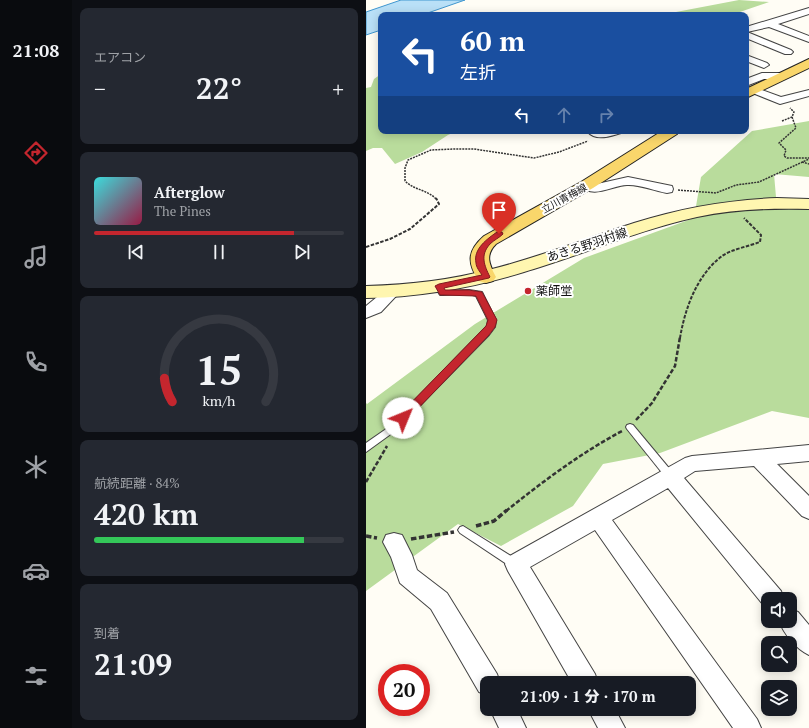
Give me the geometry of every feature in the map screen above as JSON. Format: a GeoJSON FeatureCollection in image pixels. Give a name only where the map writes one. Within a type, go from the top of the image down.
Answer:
{"type":"FeatureCollection","features":[{"type":"Feature","properties":{"kind":"main road"},"geometry":{"type":"LineString","coordinates":[[749,89],[783,76],[809,63]]}},
{"type":"Feature","properties":{"kind":"main road","name":"立川青梅線"},"geometry":{"type":"LineString","coordinates":[[486,277],[479,259],[481,250],[490,240],[588,185],[667,134]]}},
{"type":"Feature","properties":{"kind":"main road","name":"あきる野羽村線"},"geometry":{"type":"LineString","coordinates":[[367,292],[439,286],[486,277],[520,268],[673,217],[731,206],[762,204],[809,204]]}},
{"type":"Feature","properties":{"kind":"street"},"geometry":{"type":"LineString","coordinates":[[749,29],[797,16],[809,10]]}},
{"type":"Feature","properties":{"kind":"street"},"geometry":{"type":"LineString","coordinates":[[797,16],[809,20]]}},
{"type":"Feature","properties":{"kind":"street"},"geometry":{"type":"LineString","coordinates":[[770,24],[809,39]]}},
{"type":"Feature","properties":{"kind":"street"},"geometry":{"type":"LineString","coordinates":[[749,36],[788,52]]}},
{"type":"Feature","properties":{"kind":"street"},"geometry":{"type":"LineString","coordinates":[[749,59],[764,65]]}},
{"type":"Feature","properties":{"kind":"street"},"geometry":{"type":"LineString","coordinates":[[749,89],[780,101],[809,93]]}},
{"type":"Feature","properties":{"kind":"street"},"geometry":{"type":"LineString","coordinates":[[588,185],[596,188],[628,181],[667,190]]}},
{"type":"Feature","properties":{"kind":"street"},"geometry":{"type":"LineString","coordinates":[[366,312],[375,308],[393,291]]}},
{"type":"Feature","properties":{"kind":"street"},"geometry":{"type":"LineString","coordinates":[[582,676],[516,564],[692,464],[809,453]]}},
{"type":"Feature","properties":{"kind":"street"},"geometry":{"type":"LineString","coordinates":[[759,458],[809,510]]}},
{"type":"Feature","properties":{"kind":"street"},"geometry":{"type":"LineString","coordinates":[[670,476],[767,592]]}},
{"type":"Feature","properties":{"kind":"street"},"geometry":{"type":"LineString","coordinates":[[598,517],[748,728]]}},
{"type":"Feature","properties":{"kind":"street"},"geometry":{"type":"LineString","coordinates":[[394,542],[401,555],[408,576],[439,601],[484,676]]}},
{"type":"Feature","properties":{"kind":"street"},"geometry":{"type":"LineString","coordinates":[[797,628],[809,643]]}},
{"type":"Feature","properties":{"kind":"street"},"geometry":{"type":"LineString","coordinates":[[507,716],[513,728]]}},
{"type":"Feature","properties":{"kind":"street"},"geometry":{"type":"LineString","coordinates":[[605,716],[612,728]]}},
{"type":"Feature","properties":{"kind":"lane"},"geometry":{"type":"LineString","coordinates":[[366,448],[392,429],[486,333],[492,322],[480,294],[468,292],[443,293],[439,286]]}},
{"type":"Feature","properties":{"kind":"lane"},"geometry":{"type":"LineString","coordinates":[[630,427],[670,476]]}},
{"type":"Feature","properties":{"kind":"lane"},"geometry":{"type":"LineString","coordinates":[[463,530],[516,564]]}},
{"type":"Feature","properties":{"kind":"path"},"geometry":{"type":"LineString","coordinates":[[780,101],[789,106],[794,112],[792,117],[796,128],[779,143],[786,150],[784,156],[787,158],[809,158]]}},
{"type":"Feature","properties":{"kind":"path"},"geometry":{"type":"LineString","coordinates":[[782,121],[792,117]]}},
{"type":"Feature","properties":{"kind":"path"},"geometry":{"type":"LineString","coordinates":[[366,247],[390,239],[410,229],[439,204],[438,198],[430,193],[412,187],[405,181],[405,168],[408,160],[422,153],[431,150],[474,149],[534,158],[559,152],[595,134]]}},
{"type":"Feature","properties":{"kind":"path"},"geometry":{"type":"LineString","coordinates":[[667,190],[716,193],[736,185],[758,182],[809,158]]}},
{"type":"Feature","properties":{"kind":"path"},"geometry":{"type":"LineString","coordinates":[[802,162],[809,164]]}},
{"type":"Feature","properties":{"kind":"path"},"geometry":{"type":"LineString","coordinates":[[366,536],[394,542],[463,530],[494,522],[523,497],[599,443],[630,427],[652,403],[674,366],[690,298],[710,267],[723,255],[760,242],[761,235],[731,206]]}},
{"type":"Feature","properties":{"kind":"path"},"geometry":{"type":"LineString","coordinates":[[366,482],[387,446],[392,429]]}},
{"type":"Feature","properties":{"kind":"green space"},"geometry":{"type":"Polygon","coordinates":[[[739,0],[769,2],[740,12],[676,12],[739,0]]]}},
{"type":"Feature","properties":{"kind":"green space"},"geometry":{"type":"Polygon","coordinates":[[[378,76],[378,134],[450,134],[422,152],[395,164],[382,148],[373,148],[366,151],[366,88],[371,87],[374,79],[378,76]]]}},
{"type":"Feature","properties":{"kind":"green space"},"geometry":{"type":"Polygon","coordinates":[[[809,121],[809,177],[774,174],[776,197],[809,208],[809,418],[772,411],[660,453],[603,464],[573,506],[501,546],[458,524],[366,591],[366,403],[367,404],[475,324],[584,258],[694,218],[701,177],[752,131],[809,121]]]}},
{"type":"Feature","properties":{"kind":"water"},"geometry":{"type":"Polygon","coordinates":[[[401,0],[465,0],[431,12],[378,12],[378,31],[366,35],[366,12],[401,0]]]}},
{"type":"Feature","properties":{"kind":"place","name":"薬師堂"},"geometry":{"type":"Point","coordinates":[528,291]}},
{"type":"Feature","properties":{"kind":"route"},"geometry":{"type":"LineString","coordinates":[[403,418],[491,327],[492,320],[480,294],[468,292],[451,294],[443,293],[439,286],[486,277],[480,264],[480,253],[487,242],[499,234]]}}]}
